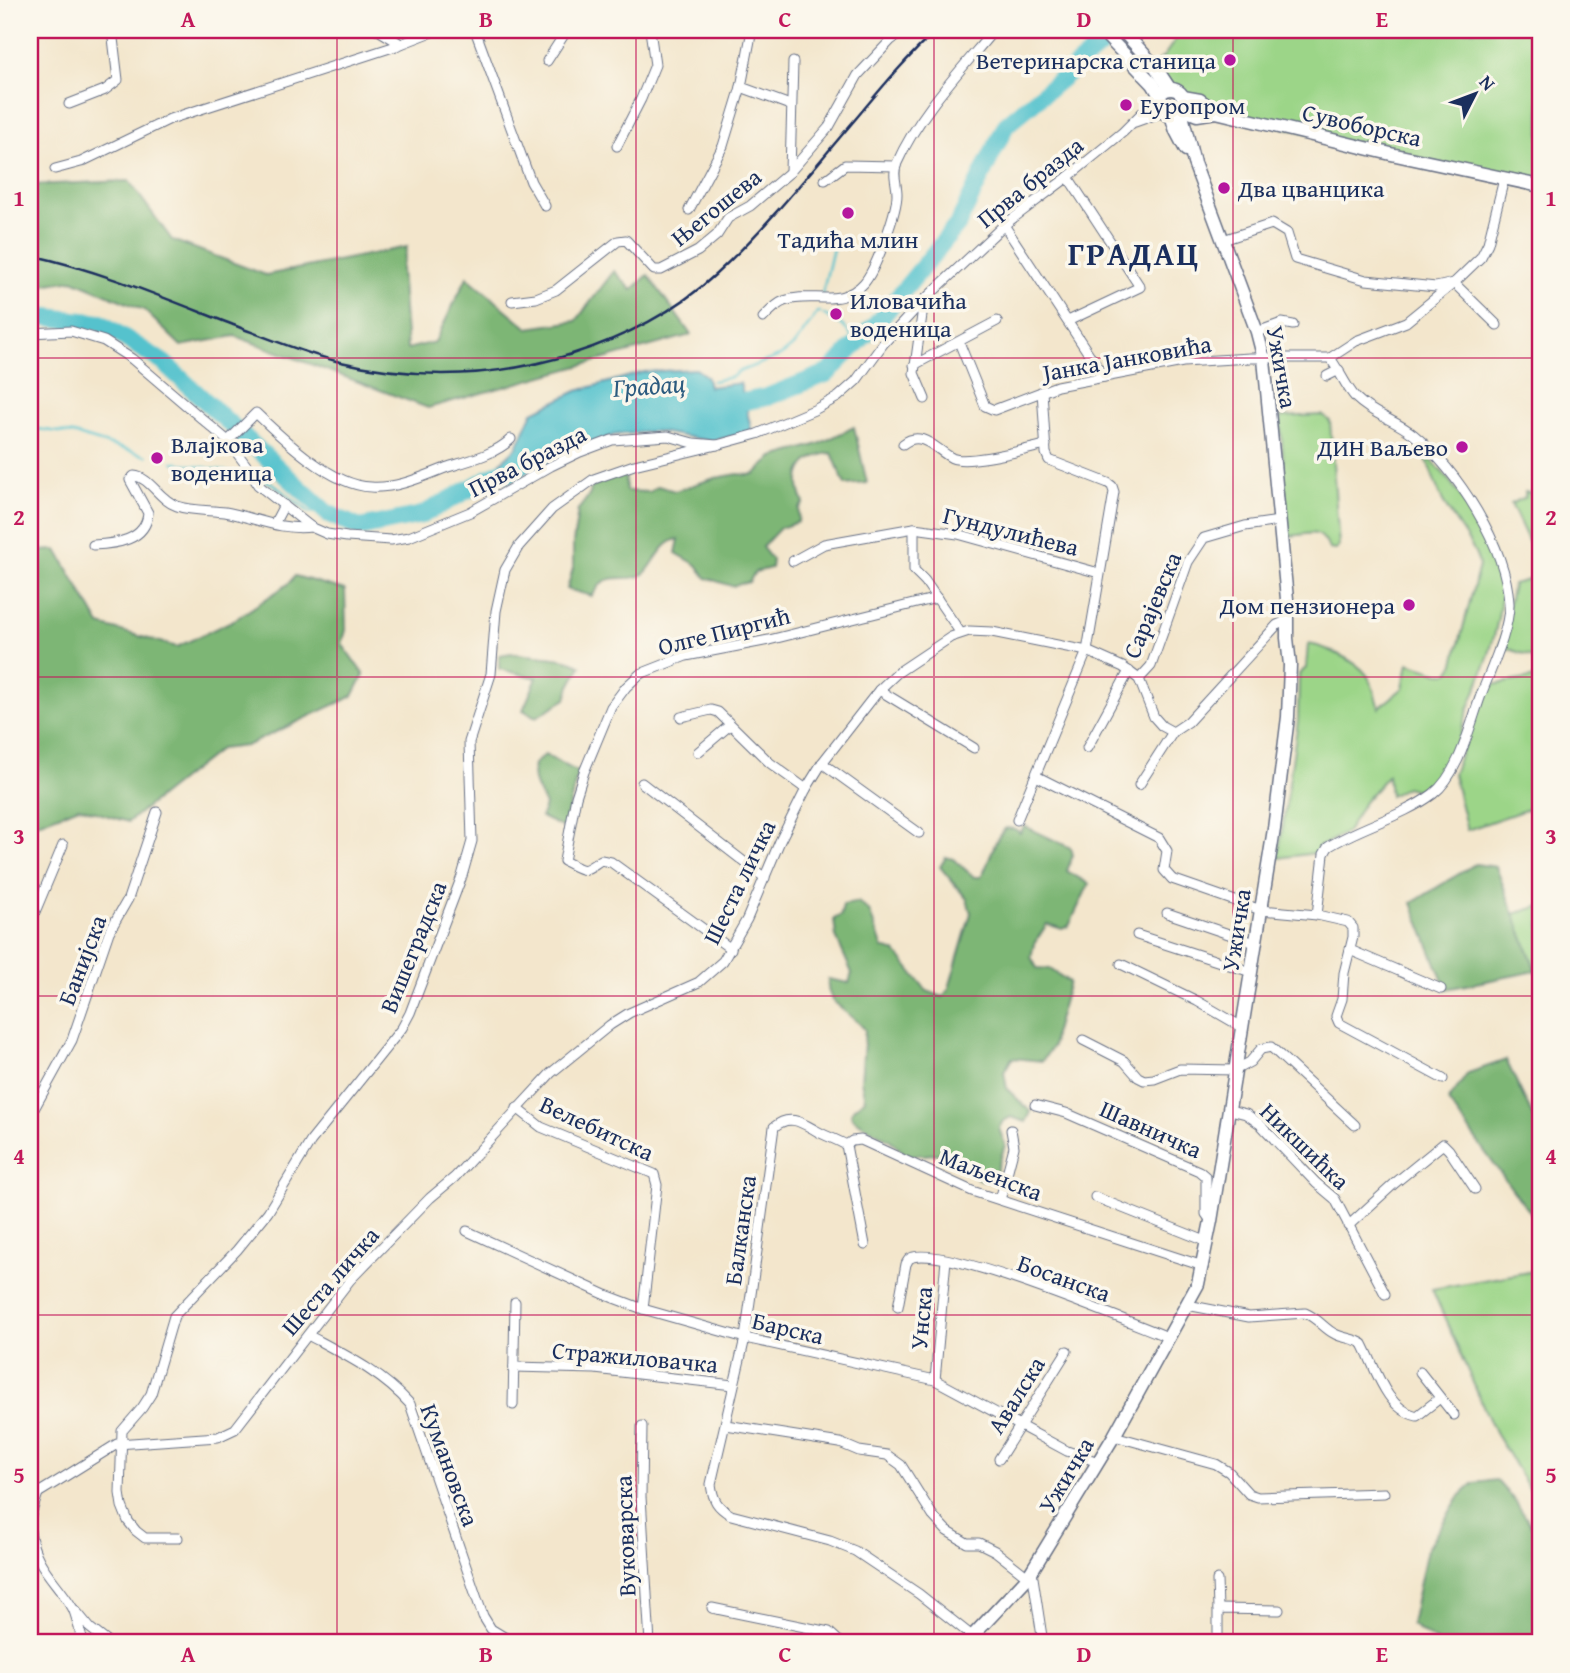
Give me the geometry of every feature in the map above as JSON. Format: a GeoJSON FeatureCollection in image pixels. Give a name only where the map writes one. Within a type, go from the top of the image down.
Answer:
{"type":"FeatureCollection","features":[{"type":"Feature","properties":{"kind":"main road"},"geometry":{"type":"LineString","coordinates":[[1101,30],[1171,104]]}},
{"type":"Feature","properties":{"kind":"main road"},"geometry":{"type":"LineString","coordinates":[[1122,30],[1153,65],[1171,104]]}},
{"type":"Feature","properties":{"kind":"main road","name":"Сувоборска"},"geometry":{"type":"LineString","coordinates":[[1171,104],[1200,100],[1216,112],[1540,186]]}},
{"type":"Feature","properties":{"kind":"main road","name":"Ужичка"},"geometry":{"type":"LineString","coordinates":[[969,1640],[1030,1574],[1114,1436],[1198,1284],[1212,1221],[1230,1110],[1288,717],[1288,620],[1264,359],[1257,332],[1194,163],[1176,131],[1171,104]]}},
{"type":"Feature","properties":{"kind":"street"},"geometry":{"type":"LineString","coordinates":[[69,104],[105,90],[118,80],[112,30]]}},
{"type":"Feature","properties":{"kind":"street"},"geometry":{"type":"LineString","coordinates":[[378,30],[401,44]]}},
{"type":"Feature","properties":{"kind":"street"},"geometry":{"type":"LineString","coordinates":[[55,169],[81,162],[170,119],[437,30]]}},
{"type":"Feature","properties":{"kind":"street"},"geometry":{"type":"LineString","coordinates":[[475,30],[531,182],[545,206]]}},
{"type":"Feature","properties":{"kind":"street"},"geometry":{"type":"LineString","coordinates":[[547,61],[568,30]]}},
{"type":"Feature","properties":{"kind":"street"},"geometry":{"type":"LineString","coordinates":[[617,146],[655,65],[650,30]]}},
{"type":"Feature","properties":{"kind":"street"},"geometry":{"type":"LineString","coordinates":[[689,210],[723,146],[741,87],[752,30]]}},
{"type":"Feature","properties":{"kind":"street","name":"Његошева"},"geometry":{"type":"LineString","coordinates":[[512,301],[536,298],[556,290],[618,241],[626,240],[654,270],[661,270],[679,262],[717,235],[728,218],[750,206],[790,172],[829,127],[858,75],[888,36],[905,30]]}},
{"type":"Feature","properties":{"kind":"street"},"geometry":{"type":"LineString","coordinates":[[763,318],[781,302],[842,298],[865,281],[889,229],[897,196],[894,175],[896,166],[929,113],[994,30]]}},
{"type":"Feature","properties":{"kind":"street"},"geometry":{"type":"LineString","coordinates":[[790,172],[793,62]]}},
{"type":"Feature","properties":{"kind":"street"},"geometry":{"type":"LineString","coordinates":[[741,87],[790,105]]}},
{"type":"Feature","properties":{"kind":"street","name":"Прва бразда"},"geometry":{"type":"LineString","coordinates":[[30,333],[71,331],[104,341],[132,359],[230,439],[256,481],[311,527],[327,534],[347,537],[391,540],[409,537],[470,512],[551,466],[612,440],[668,436],[693,443],[718,445],[757,434],[838,397],[856,381],[883,344],[921,303],[1004,225],[1068,177],[1148,107],[1171,104]]}},
{"type":"Feature","properties":{"kind":"street"},"geometry":{"type":"LineString","coordinates":[[825,180],[845,165],[896,166]]}},
{"type":"Feature","properties":{"kind":"street"},"geometry":{"type":"LineString","coordinates":[[1068,177],[1140,287],[1068,321]]}},
{"type":"Feature","properties":{"kind":"street"},"geometry":{"type":"LineString","coordinates":[[1317,915],[1324,854],[1328,847],[1416,805],[1433,794],[1451,774],[1500,646],[1509,606],[1505,578],[1492,541],[1448,470],[1433,452],[1409,431],[1374,413],[1357,399],[1330,358],[1356,341],[1406,322],[1454,283],[1485,251],[1504,178]]}},
{"type":"Feature","properties":{"kind":"street"},"geometry":{"type":"LineString","coordinates":[[1223,240],[1272,224],[1287,233],[1295,259],[1304,262],[1366,280],[1436,287],[1454,283]]}},
{"type":"Feature","properties":{"kind":"street"},"geometry":{"type":"LineString","coordinates":[[1004,225],[1104,377]]}},
{"type":"Feature","properties":{"kind":"street"},"geometry":{"type":"LineString","coordinates":[[1454,283],[1497,325]]}},
{"type":"Feature","properties":{"kind":"street"},"geometry":{"type":"LineString","coordinates":[[921,303],[922,314],[914,365],[915,382],[925,399]]}},
{"type":"Feature","properties":{"kind":"street"},"geometry":{"type":"LineString","coordinates":[[914,365],[998,321]]}},
{"type":"Feature","properties":{"kind":"street"},"geometry":{"type":"LineString","coordinates":[[1257,332],[1282,323],[1293,325]]}},
{"type":"Feature","properties":{"kind":"street","name":"Јанка Јанковића"},"geometry":{"type":"LineString","coordinates":[[959,342],[985,406],[994,410],[1042,391],[1184,362],[1330,358]]}},
{"type":"Feature","properties":{"kind":"street"},"geometry":{"type":"LineString","coordinates":[[1327,376],[1339,370]]}},
{"type":"Feature","properties":{"kind":"street"},"geometry":{"type":"LineString","coordinates":[[1017,820],[1087,652],[1114,492],[1112,486],[1049,460],[1042,391]]}},
{"type":"Feature","properties":{"kind":"street"},"geometry":{"type":"LineString","coordinates":[[230,439],[256,413],[302,454],[341,479],[370,487],[420,477],[471,460],[506,444],[511,439]]}},
{"type":"Feature","properties":{"kind":"street"},"geometry":{"type":"LineString","coordinates":[[903,444],[908,440],[923,439],[953,458],[961,459],[1046,445]]}},
{"type":"Feature","properties":{"kind":"street","name":"Вишеградска"},"geometry":{"type":"LineString","coordinates":[[122,1444],[124,1428],[151,1394],[174,1316],[237,1250],[268,1212],[312,1141],[402,1028],[410,1013],[462,876],[472,841],[469,742],[491,674],[499,590],[505,569],[552,509],[594,479],[634,465],[718,445]]}},
{"type":"Feature","properties":{"kind":"street"},"geometry":{"type":"LineString","coordinates":[[93,545],[127,541],[144,527],[148,513],[130,480],[134,476],[145,479],[162,498],[176,506],[236,514],[274,524],[311,527]]}},
{"type":"Feature","properties":{"kind":"street"},"geometry":{"type":"LineString","coordinates":[[274,524],[284,505]]}},
{"type":"Feature","properties":{"kind":"street","name":"Сарајевска"},"geometry":{"type":"LineString","coordinates":[[1139,679],[1151,666],[1188,562],[1204,538],[1245,526],[1279,522]]}},
{"type":"Feature","properties":{"kind":"street"},"geometry":{"type":"LineString","coordinates":[[914,528],[913,566],[960,632],[992,632],[1087,652],[1129,671],[1139,679],[1154,717],[1172,732]]}},
{"type":"Feature","properties":{"kind":"street","name":"Гундулићева"},"geometry":{"type":"LineString","coordinates":[[793,561],[824,544],[914,528],[958,534],[1099,573]]}},
{"type":"Feature","properties":{"kind":"street","name":"Олге Пиргић"},"geometry":{"type":"LineString","coordinates":[[731,949],[611,862],[601,860],[583,871],[564,860],[583,772],[611,707],[640,674],[686,656],[769,640],[937,598]]}},
{"type":"Feature","properties":{"kind":"street"},"geometry":{"type":"LineString","coordinates":[[1139,785],[1172,732],[1188,722],[1277,625],[1288,620]]}},
{"type":"Feature","properties":{"kind":"street","name":"Шеста личка"},"geometry":{"type":"LineString","coordinates":[[122,1444],[218,1437],[235,1429],[351,1280],[430,1198],[455,1177],[551,1073],[610,1025],[629,1013],[699,982],[723,961],[806,789],[822,764],[879,690],[897,673],[960,632]]}},
{"type":"Feature","properties":{"kind":"street"},"geometry":{"type":"LineString","coordinates":[[1087,748],[1129,671]]}},
{"type":"Feature","properties":{"kind":"street"},"geometry":{"type":"LineString","coordinates":[[879,690],[974,748]]}},
{"type":"Feature","properties":{"kind":"street"},"geometry":{"type":"LineString","coordinates":[[681,717],[715,710],[770,763],[806,789]]}},
{"type":"Feature","properties":{"kind":"street"},"geometry":{"type":"LineString","coordinates":[[698,752],[730,724]]}},
{"type":"Feature","properties":{"kind":"street"},"geometry":{"type":"LineString","coordinates":[[822,764],[919,833]]}},
{"type":"Feature","properties":{"kind":"street"},"geometry":{"type":"LineString","coordinates":[[1036,776],[1163,842],[1167,851],[1164,870],[1172,879],[1261,910],[1317,915],[1348,922],[1353,937],[1344,973],[1342,999],[1336,1016],[1339,1023],[1443,1079]]}},
{"type":"Feature","properties":{"kind":"street"},"geometry":{"type":"LineString","coordinates":[[642,783],[765,878]]}},
{"type":"Feature","properties":{"kind":"street","name":"Банијска"},"geometry":{"type":"LineString","coordinates":[[30,1116],[72,1040],[109,932],[128,899],[157,812]]}},
{"type":"Feature","properties":{"kind":"street"},"geometry":{"type":"LineString","coordinates":[[30,923],[63,845]]}},
{"type":"Feature","properties":{"kind":"street"},"geometry":{"type":"LineString","coordinates":[[1167,913],[1255,943]]}},
{"type":"Feature","properties":{"kind":"street"},"geometry":{"type":"LineString","coordinates":[[1137,935],[1251,972]]}},
{"type":"Feature","properties":{"kind":"street"},"geometry":{"type":"LineString","coordinates":[[1350,950],[1441,989]]}},
{"type":"Feature","properties":{"kind":"street"},"geometry":{"type":"LineString","coordinates":[[1121,964],[1197,1001],[1242,1027]]}},
{"type":"Feature","properties":{"kind":"street"},"geometry":{"type":"LineString","coordinates":[[1083,1040],[1124,1061],[1144,1080],[1180,1069],[1235,1070],[1250,1062],[1261,1049],[1271,1047],[1355,1125]]}},
{"type":"Feature","properties":{"kind":"street","name":"Шавничка"},"geometry":{"type":"LineString","coordinates":[[1035,1105],[1066,1113],[1199,1171],[1206,1177],[1206,1214],[1212,1221]]}},
{"type":"Feature","properties":{"kind":"street","name":"Велебитска"},"geometry":{"type":"LineString","coordinates":[[517,1108],[541,1127],[654,1174],[657,1185],[643,1309]]}},
{"type":"Feature","properties":{"kind":"street","name":"Никшићка"},"geometry":{"type":"LineString","coordinates":[[1230,1110],[1246,1114],[1276,1139],[1340,1206],[1385,1294]]}},
{"type":"Feature","properties":{"kind":"street","name":"Маљенска"},"geometry":{"type":"LineString","coordinates":[[774,1127],[793,1119],[846,1145],[861,1140],[960,1186],[1203,1266]]}},
{"type":"Feature","properties":{"kind":"street","name":"Балканска"},"geometry":{"type":"LineString","coordinates":[[733,1385],[745,1338],[774,1127]]}},
{"type":"Feature","properties":{"kind":"street"},"geometry":{"type":"LineString","coordinates":[[1000,1200],[1014,1147],[1011,1130]]}},
{"type":"Feature","properties":{"kind":"street"},"geometry":{"type":"LineString","coordinates":[[1349,1226],[1395,1183],[1443,1144],[1475,1189]]}},
{"type":"Feature","properties":{"kind":"street"},"geometry":{"type":"LineString","coordinates":[[846,1145],[865,1245]]}},
{"type":"Feature","properties":{"kind":"street"},"geometry":{"type":"LineString","coordinates":[[1095,1197],[1208,1242]]}},
{"type":"Feature","properties":{"kind":"street","name":"Барска"},"geometry":{"type":"LineString","coordinates":[[467,1231],[606,1295],[643,1309],[745,1338],[935,1380],[1067,1451],[1098,1462]]}},
{"type":"Feature","properties":{"kind":"street","name":"Босанска"},"geometry":{"type":"LineString","coordinates":[[898,1307],[906,1264],[909,1259],[917,1256],[946,1260],[1007,1277],[1168,1337]]}},
{"type":"Feature","properties":{"kind":"street","name":"Унска"},"geometry":{"type":"LineString","coordinates":[[935,1380],[946,1260]]}},
{"type":"Feature","properties":{"kind":"street"},"geometry":{"type":"LineString","coordinates":[[513,1405],[515,1301]]}},
{"type":"Feature","properties":{"kind":"street"},"geometry":{"type":"LineString","coordinates":[[1187,1305],[1249,1317],[1306,1313],[1332,1332],[1357,1340],[1363,1345],[1383,1385],[1399,1409],[1416,1416],[1440,1398]]}},
{"type":"Feature","properties":{"kind":"street","name":"Кумановска"},"geometry":{"type":"LineString","coordinates":[[308,1335],[392,1384],[410,1404],[483,1616],[491,1629],[514,1643]]}},
{"type":"Feature","properties":{"kind":"street","name":"Авалска"},"geometry":{"type":"LineString","coordinates":[[999,1458],[1067,1352]]}},
{"type":"Feature","properties":{"kind":"street","name":"Стражиловачка"},"geometry":{"type":"LineString","coordinates":[[514,1367],[595,1369],[733,1385],[711,1484],[712,1496],[719,1507],[732,1515],[830,1541],[855,1551],[919,1594],[969,1640]]}},
{"type":"Feature","properties":{"kind":"street"},"geometry":{"type":"LineString","coordinates":[[1420,1373],[1454,1415]]}},
{"type":"Feature","properties":{"kind":"street","name":"Вуковарска"},"geometry":{"type":"LineString","coordinates":[[642,1426],[641,1497],[650,1643]]}},
{"type":"Feature","properties":{"kind":"street"},"geometry":{"type":"LineString","coordinates":[[726,1426],[840,1443],[859,1451],[887,1454],[901,1465],[933,1516],[947,1531],[967,1543],[979,1544],[995,1551],[1030,1574],[1044,1643]]}},
{"type":"Feature","properties":{"kind":"street"},"geometry":{"type":"LineString","coordinates":[[1114,1436],[1216,1464],[1230,1472],[1249,1494],[1258,1497],[1384,1493]]}},
{"type":"Feature","properties":{"kind":"street"},"geometry":{"type":"LineString","coordinates":[[30,1518],[34,1494],[112,1446],[122,1444],[120,1493],[128,1521],[135,1531],[145,1538],[177,1538]]}},
{"type":"Feature","properties":{"kind":"street"},"geometry":{"type":"LineString","coordinates":[[30,1531],[34,1560],[90,1628],[109,1643]]}},
{"type":"Feature","properties":{"kind":"street"},"geometry":{"type":"LineString","coordinates":[[1216,1643],[1217,1580]]}},
{"type":"Feature","properties":{"kind":"street"},"geometry":{"type":"LineString","coordinates":[[712,1608],[829,1632],[841,1643]]}},
{"type":"Feature","properties":{"kind":"street"},"geometry":{"type":"LineString","coordinates":[[74,1609],[77,1628],[84,1643]]}},
{"type":"Feature","properties":{"kind":"street"},"geometry":{"type":"LineString","coordinates":[[1218,1609],[1279,1610]]}},
{"type":"Feature","properties":{"kind":"green space"},"geometry":{"type":"Polygon","coordinates":[[[1182,30],[1540,30],[1540,186],[1216,112],[1174,89],[1154,65],[1164,56],[1182,30]]]}},
{"type":"Feature","properties":{"kind":"green space"},"geometry":{"type":"Polygon","coordinates":[[[129,181],[172,240],[266,275],[407,247],[401,269],[407,349],[435,342],[467,277],[528,328],[576,321],[614,271],[632,290],[648,275],[691,335],[428,408],[235,336],[181,346],[144,310],[73,280],[30,287],[30,185],[129,181]]]}},
{"type":"Feature","properties":{"kind":"green space"},"geometry":{"type":"Polygon","coordinates":[[[1322,415],[1330,421],[1339,546],[1336,550],[1329,549],[1318,535],[1289,536],[1280,417],[1322,415]]]}},
{"type":"Feature","properties":{"kind":"green space"},"geometry":{"type":"Polygon","coordinates":[[[854,427],[867,483],[845,485],[832,453],[813,458],[806,463],[799,476],[800,493],[804,503],[799,509],[798,522],[780,528],[762,547],[772,560],[771,568],[755,572],[749,582],[732,586],[706,578],[697,565],[676,553],[679,539],[668,544],[640,576],[607,580],[592,596],[567,589],[573,568],[573,543],[578,510],[590,494],[591,488],[604,480],[625,474],[626,491],[649,492],[658,486],[675,491],[715,478],[756,473],[773,457],[819,444],[854,427]]]}},
{"type":"Feature","properties":{"kind":"green space"},"geometry":{"type":"Polygon","coordinates":[[[1424,453],[1449,480],[1485,536],[1494,556],[1501,591],[1498,621],[1490,652],[1456,749],[1437,784],[1416,790],[1406,787],[1390,796],[1388,775],[1364,802],[1347,832],[1321,846],[1315,853],[1278,858],[1298,721],[1299,674],[1306,668],[1308,644],[1340,655],[1362,670],[1371,682],[1379,708],[1403,688],[1408,663],[1440,673],[1449,673],[1453,667],[1479,566],[1474,550],[1442,499],[1424,453]]]}},
{"type":"Feature","properties":{"kind":"green space"},"geometry":{"type":"Polygon","coordinates":[[[1525,492],[1540,495],[1540,566],[1511,504],[1525,497],[1525,492]]]}},
{"type":"Feature","properties":{"kind":"green space"},"geometry":{"type":"Polygon","coordinates":[[[57,550],[100,625],[177,647],[236,619],[288,584],[295,576],[345,590],[346,630],[342,644],[364,675],[353,696],[246,746],[220,749],[128,822],[79,807],[30,826],[30,563],[37,551],[57,550]]]}},
{"type":"Feature","properties":{"kind":"green space"},"geometry":{"type":"Polygon","coordinates":[[[1540,577],[1540,805],[1467,830],[1453,774],[1486,686],[1537,677],[1533,657],[1500,646],[1513,584],[1540,577]]]}},
{"type":"Feature","properties":{"kind":"green space"},"geometry":{"type":"Polygon","coordinates":[[[511,653],[557,658],[581,666],[566,699],[536,717],[523,710],[537,678],[499,669],[499,655],[511,653]]]}},
{"type":"Feature","properties":{"kind":"green space"},"geometry":{"type":"Polygon","coordinates":[[[545,755],[578,772],[564,828],[541,817],[545,805],[535,785],[533,770],[534,764],[545,755]]]}},
{"type":"Feature","properties":{"kind":"green space"},"geometry":{"type":"Polygon","coordinates":[[[1024,826],[1071,848],[1073,855],[1067,871],[1089,884],[1069,926],[1062,929],[1047,924],[1034,944],[1031,957],[1037,968],[1050,969],[1069,982],[1053,1046],[1042,1061],[1012,1058],[1004,1072],[1007,1089],[1031,1112],[1026,1122],[1011,1117],[1003,1121],[999,1128],[1005,1145],[993,1182],[978,1179],[965,1165],[943,1153],[906,1155],[890,1140],[856,1121],[851,1115],[853,1109],[865,1099],[861,1081],[865,1030],[835,1002],[828,988],[828,979],[849,983],[852,973],[836,937],[834,919],[841,915],[843,905],[858,902],[869,911],[883,948],[896,952],[927,991],[943,997],[949,988],[971,913],[967,899],[940,867],[946,857],[953,859],[974,877],[981,877],[1001,833],[1006,828],[1020,833],[1024,826]]]}},
{"type":"Feature","properties":{"kind":"green space"},"geometry":{"type":"Polygon","coordinates":[[[1475,864],[1496,867],[1536,971],[1446,989],[1412,903],[1475,864]]]}},
{"type":"Feature","properties":{"kind":"green space"},"geometry":{"type":"Polygon","coordinates":[[[1540,906],[1540,970],[1536,971],[1514,914],[1540,906]]]}},
{"type":"Feature","properties":{"kind":"green space"},"geometry":{"type":"Polygon","coordinates":[[[1506,1060],[1537,1125],[1540,1138],[1540,1224],[1448,1101],[1468,1073],[1506,1060]]]}},
{"type":"Feature","properties":{"kind":"green space"},"geometry":{"type":"Polygon","coordinates":[[[1540,1270],[1540,1506],[1495,1433],[1432,1289],[1540,1270]]]}},
{"type":"Feature","properties":{"kind":"green space"},"geometry":{"type":"Polygon","coordinates":[[[1496,1480],[1515,1501],[1540,1539],[1540,1643],[1438,1643],[1411,1624],[1427,1549],[1459,1497],[1474,1483],[1496,1480]]]}},
{"type":"Feature","properties":{"kind":"water"},"geometry":{"type":"Polygon","coordinates":[[[696,369],[706,376],[709,387],[740,383],[752,432],[711,441],[654,431],[614,435],[534,468],[512,482],[481,481],[517,447],[533,412],[577,391],[644,372],[696,369]]]}},
{"type":"Feature","properties":{"kind":"waterway","name":"Градац"},"geometry":{"type":"LineString","coordinates":[[722,406],[767,397],[828,373],[876,324],[958,224],[1006,125],[1119,30]]}},
{"type":"Feature","properties":{"kind":"waterway"},"geometry":{"type":"LineString","coordinates":[[822,295],[834,244]]}},
{"type":"Feature","properties":{"kind":"waterway"},"geometry":{"type":"LineString","coordinates":[[712,381],[732,377],[738,372],[782,355],[795,344],[820,312]]}},
{"type":"Feature","properties":{"kind":"waterway"},"geometry":{"type":"LineString","coordinates":[[823,314],[843,326],[858,343]]}},
{"type":"Feature","properties":{"kind":"waterway","name":"Градац"},"geometry":{"type":"LineString","coordinates":[[30,315],[101,323],[164,363],[327,513],[359,528],[422,515],[500,472]]}},
{"type":"Feature","properties":{"kind":"waterway"},"geometry":{"type":"LineString","coordinates":[[30,428],[74,434],[147,456]]}},
{"type":"Feature","properties":{"kind":"waterway"},"geometry":{"type":"LineString","coordinates":[[173,462],[249,475]]}},
{"type":"Feature","properties":{"kind":"waterway"},"geometry":{"type":"LineString","coordinates":[[258,478],[272,483],[309,512],[327,513]]}},
{"type":"Feature","properties":{"kind":"railway"},"geometry":{"type":"LineString","coordinates":[[30,255],[110,278],[288,346],[336,361],[395,371],[455,374],[543,362],[591,347],[649,322],[701,287],[772,217],[896,72],[937,30]]}},
{"type":"Feature","properties":{"kind":"place","name":"Ветеринарска станица"},"geometry":{"type":"Point","coordinates":[1230,60]}},
{"type":"Feature","properties":{"kind":"place","name":"Еуропром"},"geometry":{"type":"Point","coordinates":[1126,105]}},
{"type":"Feature","properties":{"kind":"place","name":"Два цванцика"},"geometry":{"type":"Point","coordinates":[1224,188]}},
{"type":"Feature","properties":{"kind":"place","name":"Тадића млин"},"geometry":{"type":"Point","coordinates":[848,213]}},
{"type":"Feature","properties":{"kind":"place","name":"Иловачића воденица"},"geometry":{"type":"Point","coordinates":[836,314]}},
{"type":"Feature","properties":{"kind":"place","name":"ДИН Ваљево"},"geometry":{"type":"Point","coordinates":[1462,447]}},
{"type":"Feature","properties":{"kind":"place","name":"Влајкова воденица"},"geometry":{"type":"Point","coordinates":[157,458]}},
{"type":"Feature","properties":{"kind":"place","name":"Дом пензионера"},"geometry":{"type":"Point","coordinates":[1409,605]}},
{"type":"Feature","properties":{"kind":"district","name":"ГРАДАЦ"},"geometry":{"type":"Point","coordinates":[1134,253]}}]}
